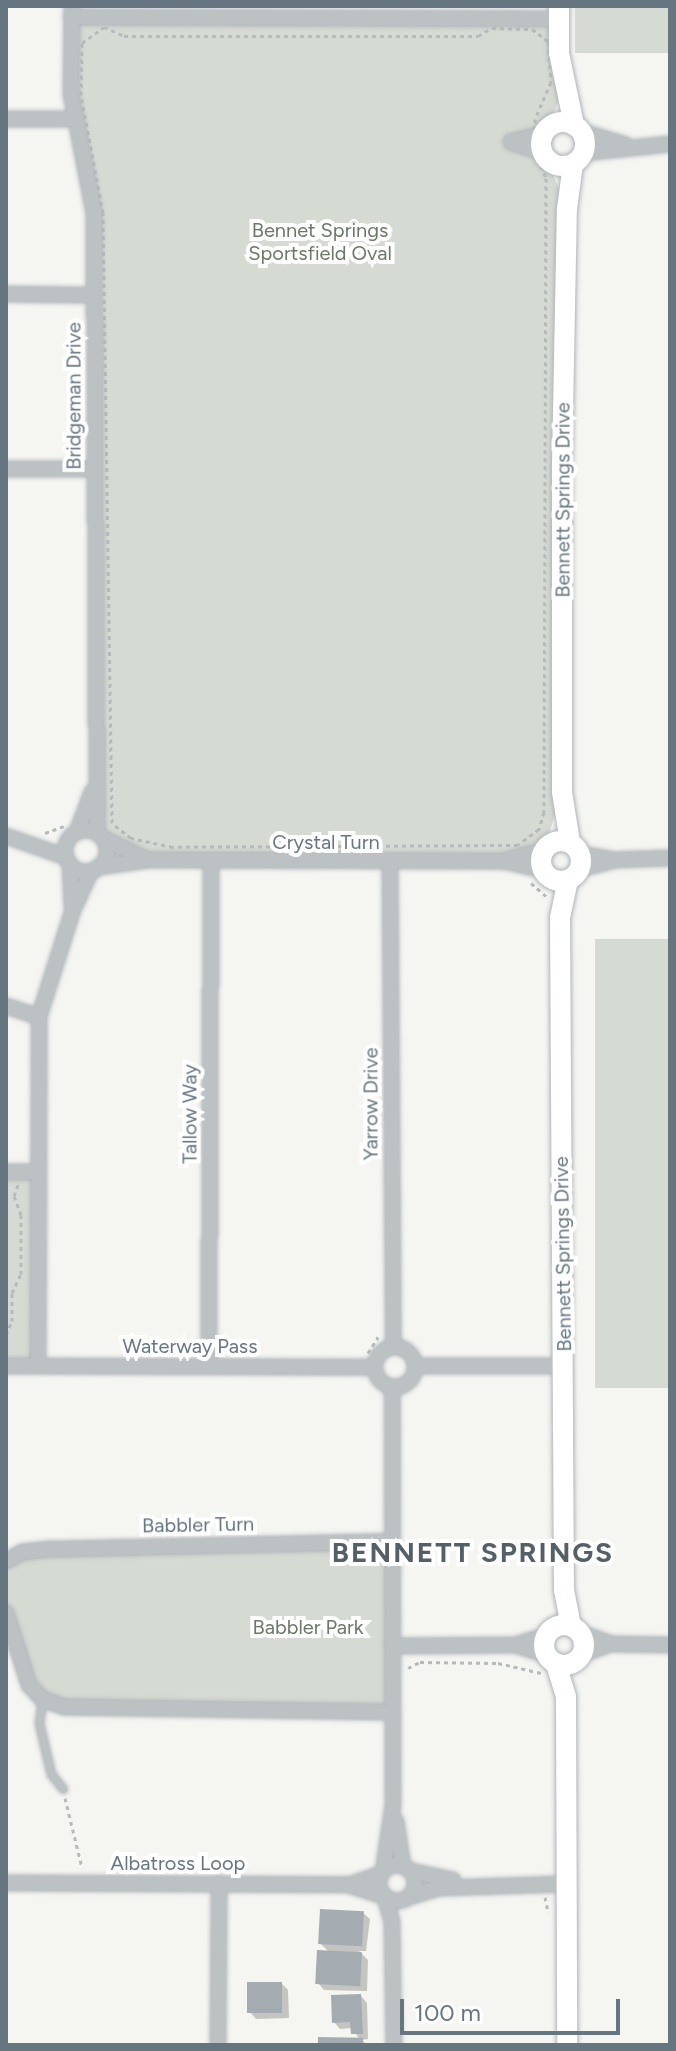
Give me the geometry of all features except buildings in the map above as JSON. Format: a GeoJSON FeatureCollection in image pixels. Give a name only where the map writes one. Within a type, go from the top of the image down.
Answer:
{"type":"FeatureCollection","features":[{"type":"Feature","properties":{"kind":"street"},"geometry":{"type":"LineString","coordinates":[[72,11],[559,12]]}},
{"type":"Feature","properties":{"kind":"street","name":"Bridgeman Drive"},"geometry":{"type":"LineString","coordinates":[[72,11],[76,119],[94,213],[93,295],[99,332],[94,469],[93,788]]}},
{"type":"Feature","properties":{"kind":"street","name":"Bennett Springs Drive"},"geometry":{"type":"LineString","coordinates":[[559,12],[564,85],[552,139],[567,209]]}},
{"type":"Feature","properties":{"kind":"street"},"geometry":{"type":"LineString","coordinates":[[6,119],[76,119]]}},
{"type":"Feature","properties":{"kind":"street"},"geometry":{"type":"LineString","coordinates":[[552,139],[630,146],[670,144]]}},
{"type":"Feature","properties":{"kind":"street"},"geometry":{"type":"LineString","coordinates":[[552,139],[578,158],[630,146]]}},
{"type":"Feature","properties":{"kind":"street","name":"Bennett Springs Drive"},"geometry":{"type":"LineString","coordinates":[[552,139],[578,158],[567,209],[562,792],[575,861],[554,909]]}},
{"type":"Feature","properties":{"kind":"street"},"geometry":{"type":"LineString","coordinates":[[6,294],[93,295]]}},
{"type":"Feature","properties":{"kind":"street"},"geometry":{"type":"LineString","coordinates":[[6,469],[94,469]]}},
{"type":"Feature","properties":{"kind":"street"},"geometry":{"type":"LineString","coordinates":[[38,1365],[36,1172],[39,1017],[73,910],[107,850],[100,835],[93,788]]}},
{"type":"Feature","properties":{"kind":"street"},"geometry":{"type":"LineString","coordinates":[[73,910],[70,849],[93,788]]}},
{"type":"Feature","properties":{"kind":"street","name":"Bennett Springs Drive"},"geometry":{"type":"LineString","coordinates":[[562,792],[542,864],[554,909],[564,1366],[561,1647],[566,1697],[567,2045]]}},
{"type":"Feature","properties":{"kind":"street"},"geometry":{"type":"LineString","coordinates":[[70,849],[100,835]]}},
{"type":"Feature","properties":{"kind":"street"},"geometry":{"type":"LineString","coordinates":[[100,835],[149,860]]}},
{"type":"Feature","properties":{"kind":"street"},"geometry":{"type":"LineString","coordinates":[[6,836],[32,837],[70,849],[95,869],[149,860]]}},
{"type":"Feature","properties":{"kind":"street"},"geometry":{"type":"LineString","coordinates":[[542,864],[670,858]]}},
{"type":"Feature","properties":{"kind":"street","name":"Crystal Turn"},"geometry":{"type":"LineString","coordinates":[[149,860],[503,861],[542,864]]}},
{"type":"Feature","properties":{"kind":"street","name":"Yarrow Drive"},"geometry":{"type":"LineString","coordinates":[[390,861],[393,1347]]}},
{"type":"Feature","properties":{"kind":"street"},"geometry":{"type":"LineString","coordinates":[[542,864],[575,861]]}},
{"type":"Feature","properties":{"kind":"street","name":"Tallow Way"},"geometry":{"type":"LineString","coordinates":[[209,1366],[211,862]]}},
{"type":"Feature","properties":{"kind":"street"},"geometry":{"type":"LineString","coordinates":[[6,1006],[39,1017]]}},
{"type":"Feature","properties":{"kind":"street"},"geometry":{"type":"LineString","coordinates":[[6,1172],[36,1172]]}},
{"type":"Feature","properties":{"kind":"street"},"geometry":{"type":"LineString","coordinates":[[393,1347],[411,1354],[415,1366],[411,1380],[392,1388],[379,1381],[374,1367],[380,1354],[393,1347]]}},
{"type":"Feature","properties":{"kind":"street","name":"Waterway Pass"},"geometry":{"type":"LineString","coordinates":[[6,1366],[374,1367]]}},
{"type":"Feature","properties":{"kind":"street"},"geometry":{"type":"LineString","coordinates":[[415,1366],[564,1366]]}},
{"type":"Feature","properties":{"kind":"street"},"geometry":{"type":"LineString","coordinates":[[392,1388],[393,1805],[382,1873],[394,1965],[394,2045]]}},
{"type":"Feature","properties":{"kind":"street","name":"Babbler Turn"},"geometry":{"type":"LineString","coordinates":[[6,1561],[22,1552],[53,1549],[393,1541]]}},
{"type":"Feature","properties":{"kind":"street"},"geometry":{"type":"LineString","coordinates":[[6,1613],[29,1685],[42,1699],[64,1707],[393,1712]]}},
{"type":"Feature","properties":{"kind":"street"},"geometry":{"type":"LineString","coordinates":[[392,1646],[670,1645]]}},
{"type":"Feature","properties":{"kind":"street"},"geometry":{"type":"LineString","coordinates":[[393,1805],[407,1868],[416,1885],[408,1898],[394,1965]]}},
{"type":"Feature","properties":{"kind":"street"},"geometry":{"type":"LineString","coordinates":[[349,1885],[407,1868],[436,1879],[500,1886]]}},
{"type":"Feature","properties":{"kind":"street","name":"Albatross Loop"},"geometry":{"type":"LineString","coordinates":[[6,1883],[349,1885]]}},
{"type":"Feature","properties":{"kind":"street"},"geometry":{"type":"LineString","coordinates":[[218,2045],[219,1883]]}},
{"type":"Feature","properties":{"kind":"street"},"geometry":{"type":"LineString","coordinates":[[349,1885],[384,1896],[408,1898],[439,1888],[566,1884]]}},
{"type":"Feature","properties":{"kind":"lane"},"geometry":{"type":"LineString","coordinates":[[42,1699],[39,1723],[51,1774],[63,1789]]}},
{"type":"Feature","properties":{"kind":"path"},"geometry":{"type":"LineString","coordinates":[[97,28],[124,36],[478,36],[492,28],[532,29],[544,35],[551,55],[551,82],[535,119],[552,139],[546,178],[544,812],[539,829],[518,845],[173,847],[139,841],[117,830],[109,805],[99,332],[103,213],[81,95],[81,47],[97,28]]}},
{"type":"Feature","properties":{"kind":"path"},"geometry":{"type":"LineString","coordinates":[[32,837],[54,832],[70,816]]}},
{"type":"Feature","properties":{"kind":"path"},"geometry":{"type":"LineString","coordinates":[[542,864],[554,909]]}},
{"type":"Feature","properties":{"kind":"path"},"geometry":{"type":"LineString","coordinates":[[6,1335],[12,1321],[12,1293],[21,1274],[21,1215],[14,1196],[19,1186]]}},
{"type":"Feature","properties":{"kind":"path"},"geometry":{"type":"LineString","coordinates":[[393,1683],[400,1683],[411,1666],[420,1662],[498,1663],[561,1647]]}},
{"type":"Feature","properties":{"kind":"path"},"geometry":{"type":"LineString","coordinates":[[63,1789],[85,1880]]}},
{"type":"Feature","properties":{"kind":"green space"},"geometry":{"type":"Polygon","coordinates":[[[575,6],[670,6],[670,53],[575,53],[575,6]]]}},
{"type":"Feature","properties":{"kind":"green space","name":"Bennet Springs Sportsfield Oval"},"geometry":{"type":"Polygon","coordinates":[[[71,17],[559,19],[564,85],[542,147],[567,209],[562,792],[544,850],[503,861],[149,860],[102,838],[94,213],[71,94],[71,17]]]}},
{"type":"Feature","properties":{"kind":"green space"},"geometry":{"type":"Polygon","coordinates":[[[595,939],[670,939],[670,1388],[595,1388],[595,939]]]}},
{"type":"Feature","properties":{"kind":"green space"},"geometry":{"type":"Polygon","coordinates":[[[6,1172],[36,1172],[36,1366],[6,1366],[6,1172]]]}},
{"type":"Feature","properties":{"kind":"green space","name":"Babbler Park"},"geometry":{"type":"Polygon","coordinates":[[[393,1541],[393,1712],[64,1707],[42,1699],[6,1613],[6,1561],[22,1552],[393,1541]]]}},
{"type":"Feature","properties":{"kind":"district","name":"BENNETT SPRINGS"},"geometry":{"type":"Point","coordinates":[473,1552]}}]}
